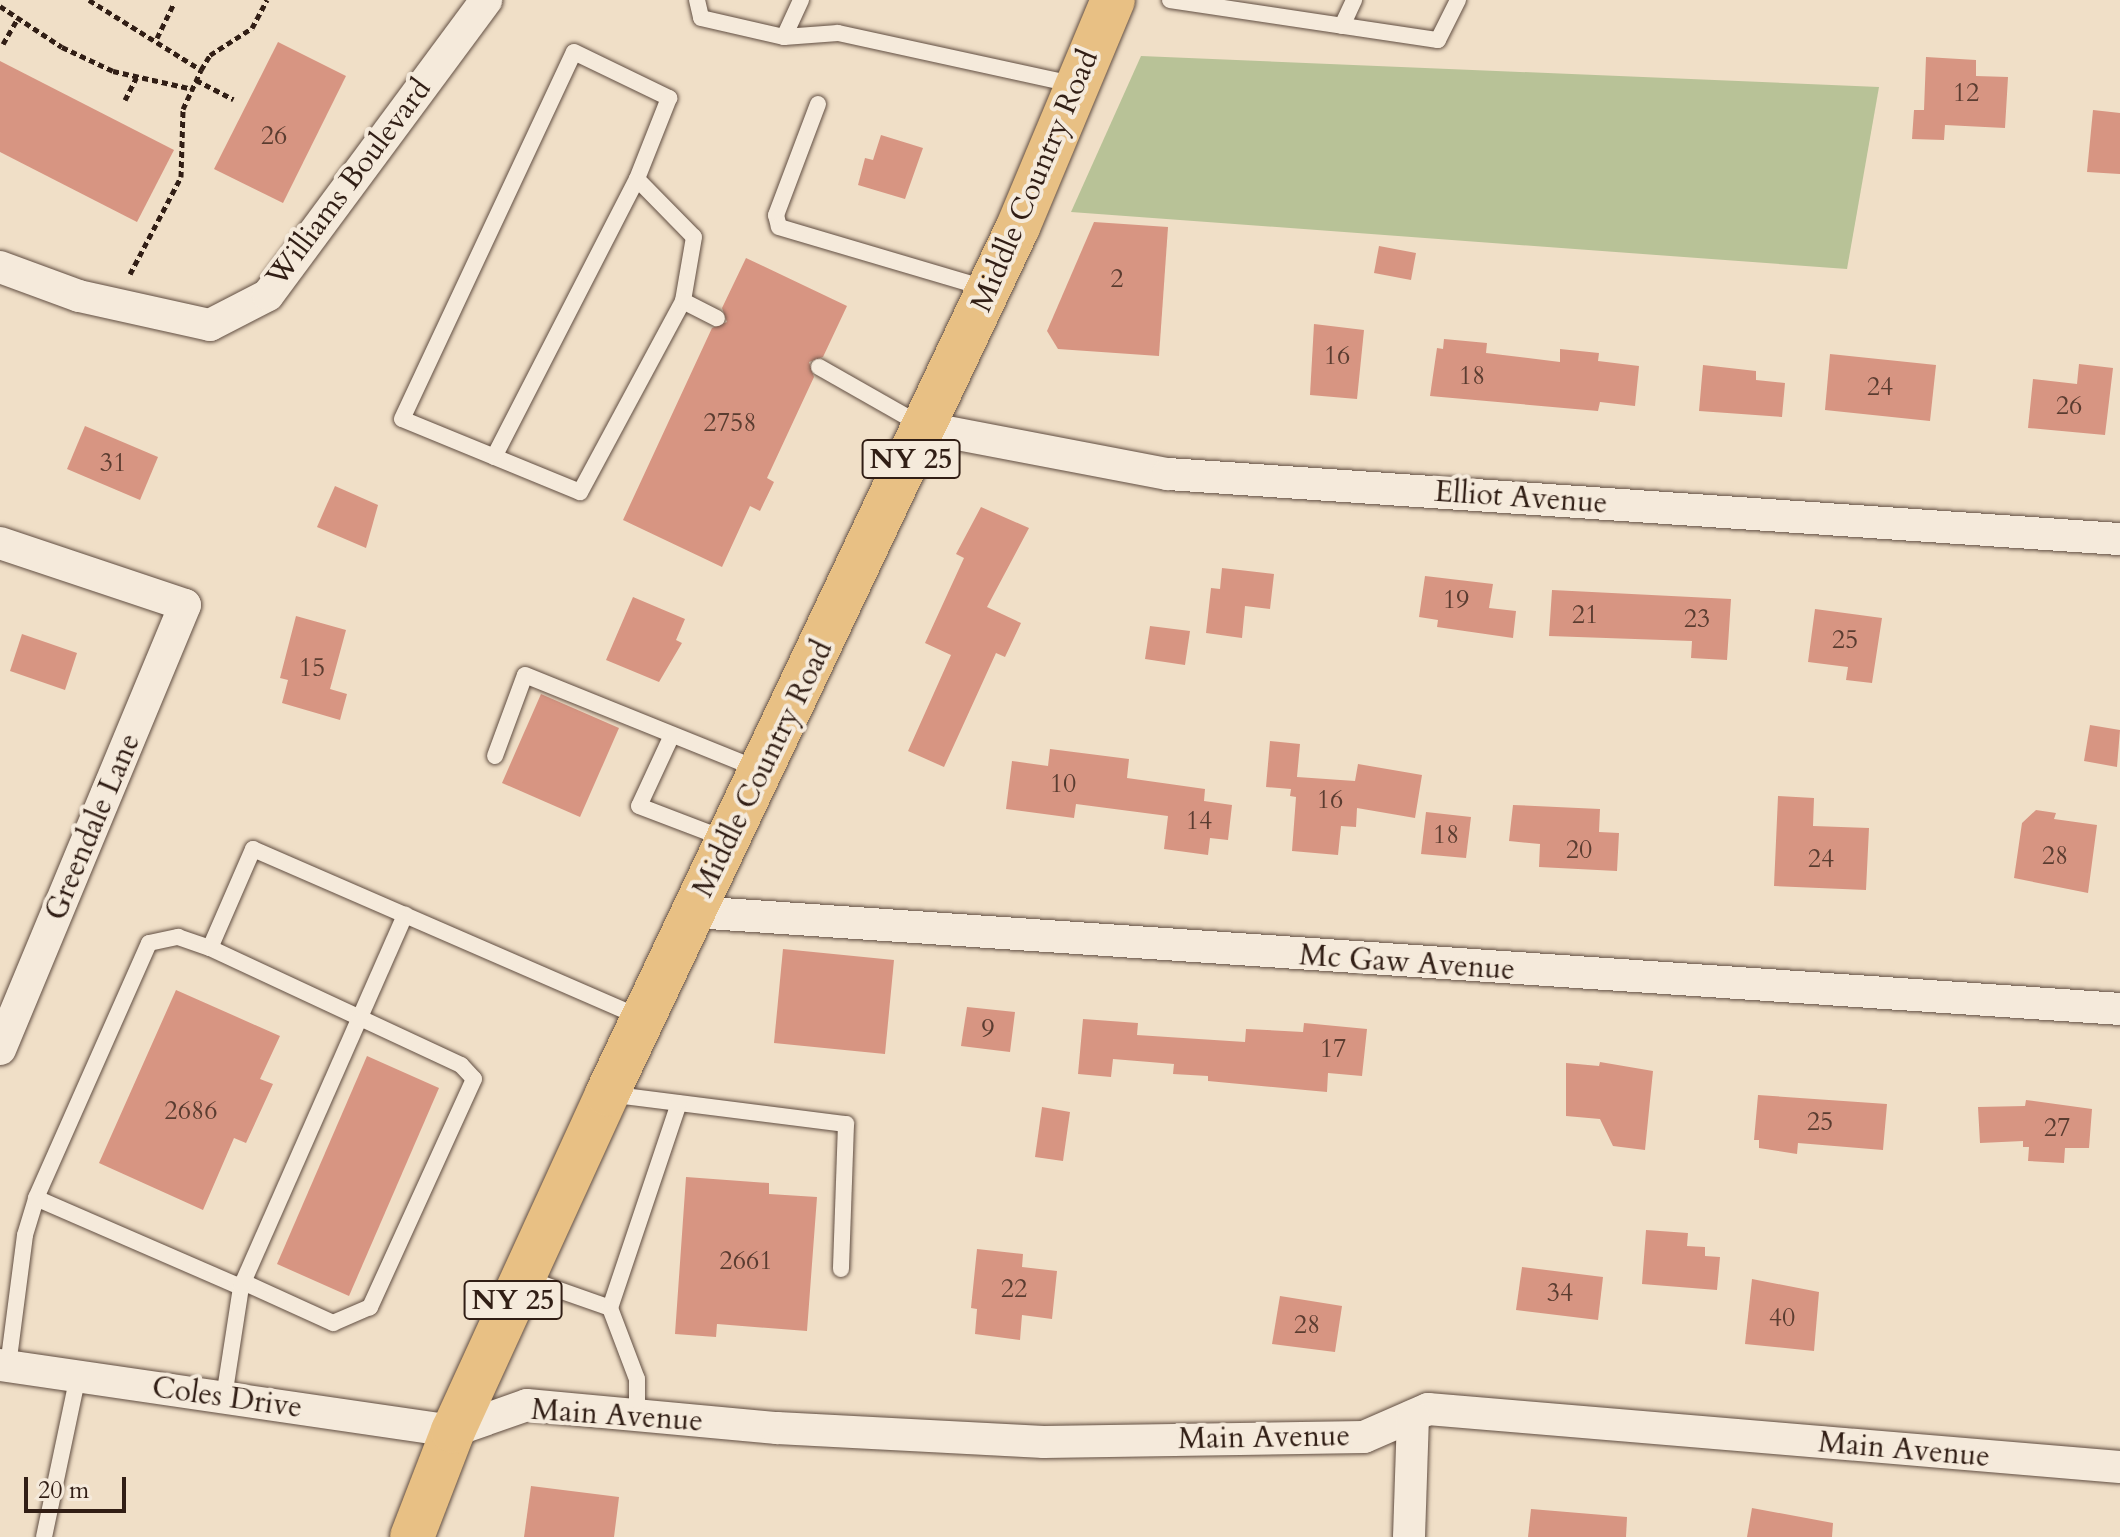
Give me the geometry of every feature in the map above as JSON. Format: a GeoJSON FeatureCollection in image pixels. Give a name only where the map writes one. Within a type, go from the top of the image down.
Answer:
{"type":"FeatureCollection","features":[{"type":"Feature","properties":{"kind":"main road","name":"Middle Country Road"},"geometry":{"type":"LineString","coordinates":[[412,1537],[453,1431],[607,1094],[926,428],[1113,0]]}},
{"type":"Feature","properties":{"kind":"street","name":"Williams Boulevard"},"geometry":{"type":"LineString","coordinates":[[0,267],[119,305],[210,325],[268,295],[486,0]]}},
{"type":"Feature","properties":{"kind":"street","name":"Elliot Avenue"},"geometry":{"type":"LineString","coordinates":[[926,428],[1168,474],[2120,539]]}},
{"type":"Feature","properties":{"kind":"street","name":"Greendale Lane"},"geometry":{"type":"LineString","coordinates":[[0,543],[185,605],[0,1049]]}},
{"type":"Feature","properties":{"kind":"street","name":"Mc Gaw Avenue"},"geometry":{"type":"LineString","coordinates":[[694,912],[2120,1009]]}},
{"type":"Feature","properties":{"kind":"street","name":"Coles Drive"},"geometry":{"type":"LineString","coordinates":[[4,1365],[453,1431]]}},
{"type":"Feature","properties":{"kind":"street","name":"Main Avenue"},"geometry":{"type":"LineString","coordinates":[[453,1431],[527,1405],[1044,1442],[1364,1437],[1428,1409],[2120,1467]]}},
{"type":"Feature","properties":{"kind":"street"},"geometry":{"type":"LineString","coordinates":[[1409,1537],[1413,1416]]}},
{"type":"Feature","properties":{"kind":"lane"},"geometry":{"type":"LineString","coordinates":[[697,0],[701,18],[784,37],[838,33],[1077,85]]}},
{"type":"Feature","properties":{"kind":"lane"},"geometry":{"type":"LineString","coordinates":[[784,37],[801,0]]}},
{"type":"Feature","properties":{"kind":"lane"},"geometry":{"type":"LineString","coordinates":[[1170,0],[1438,40],[1458,0]]}},
{"type":"Feature","properties":{"kind":"lane"},"geometry":{"type":"LineString","coordinates":[[1342,26],[1354,0]]}},
{"type":"Feature","properties":{"kind":"lane"},"geometry":{"type":"LineString","coordinates":[[494,457],[637,179],[669,98],[574,52],[402,419],[494,457],[580,492],[683,301],[694,237],[637,179]]}},
{"type":"Feature","properties":{"kind":"lane"},"geometry":{"type":"LineString","coordinates":[[818,104],[776,215],[779,227],[989,289]]}},
{"type":"Feature","properties":{"kind":"lane"},"geometry":{"type":"LineString","coordinates":[[683,301],[717,318]]}},
{"type":"Feature","properties":{"kind":"lane"},"geometry":{"type":"LineString","coordinates":[[819,367],[926,428]]}},
{"type":"Feature","properties":{"kind":"lane"},"geometry":{"type":"LineString","coordinates":[[495,756],[525,675],[762,771]]}},
{"type":"Feature","properties":{"kind":"lane"},"geometry":{"type":"LineString","coordinates":[[672,735],[639,806],[728,840]]}},
{"type":"Feature","properties":{"kind":"lane"},"geometry":{"type":"LineString","coordinates":[[210,948],[253,849],[645,1019]]}},
{"type":"Feature","properties":{"kind":"lane"},"geometry":{"type":"LineString","coordinates":[[224,1397],[242,1285],[405,915]]}},
{"type":"Feature","properties":{"kind":"lane"},"geometry":{"type":"LineString","coordinates":[[4,1365],[25,1235],[36,1198],[149,943],[178,937],[210,948],[461,1065],[474,1079],[370,1307],[333,1323],[36,1198]]}},
{"type":"Feature","properties":{"kind":"lane"},"geometry":{"type":"LineString","coordinates":[[607,1094],[846,1124],[841,1269]]}},
{"type":"Feature","properties":{"kind":"lane"},"geometry":{"type":"LineString","coordinates":[[637,1415],[637,1379],[610,1308],[679,1103]]}},
{"type":"Feature","properties":{"kind":"lane"},"geometry":{"type":"LineString","coordinates":[[523,1278],[610,1308]]}},
{"type":"Feature","properties":{"kind":"lane"},"geometry":{"type":"LineString","coordinates":[[44,1537],[78,1376]]}},
{"type":"Feature","properties":{"kind":"path"},"geometry":{"type":"LineString","coordinates":[[89,0],[157,38],[201,70]]}},
{"type":"Feature","properties":{"kind":"path"},"geometry":{"type":"LineString","coordinates":[[119,305],[136,258],[181,177],[183,109],[196,80],[210,55],[252,28],[267,0]]}},
{"type":"Feature","properties":{"kind":"path"},"geometry":{"type":"LineString","coordinates":[[157,38],[173,5]]}},
{"type":"Feature","properties":{"kind":"path"},"geometry":{"type":"LineString","coordinates":[[2,9],[62,47],[136,78],[193,89]]}},
{"type":"Feature","properties":{"kind":"path"},"geometry":{"type":"LineString","coordinates":[[3,44],[18,18]]}},
{"type":"Feature","properties":{"kind":"path"},"geometry":{"type":"LineString","coordinates":[[125,100],[136,78]]}},
{"type":"Feature","properties":{"kind":"path"},"geometry":{"type":"LineString","coordinates":[[196,80],[233,99]]}},
{"type":"Feature","properties":{"kind":"green space"},"geometry":{"type":"Polygon","coordinates":[[[1141,56],[1879,87],[1847,269],[1071,212],[1141,56]]]}},
{"type":"Feature","properties":{"kind":"building"},"geometry":{"type":"Polygon","coordinates":[[[278,42],[346,76],[283,203],[214,169],[278,42]]]}},
{"type":"Feature","properties":{"kind":"building"},"geometry":{"type":"Polygon","coordinates":[[[1926,57],[1976,60],[1976,76],[2008,77],[2005,128],[1945,125],[1944,140],[1912,139],[1914,110],[1924,110],[1926,57]]]}},
{"type":"Feature","properties":{"kind":"building"},"geometry":{"type":"Polygon","coordinates":[[[0,61],[174,150],[137,222],[0,152],[0,61]]]}},
{"type":"Feature","properties":{"kind":"building"},"geometry":{"type":"Polygon","coordinates":[[[2093,110],[2120,113],[2120,174],[2087,172],[2093,110]]]}},
{"type":"Feature","properties":{"kind":"building"},"geometry":{"type":"Polygon","coordinates":[[[881,135],[923,148],[905,199],[858,185],[865,158],[873,160],[881,135]]]}},
{"type":"Feature","properties":{"kind":"building"},"geometry":{"type":"Polygon","coordinates":[[[1094,222],[1168,227],[1159,356],[1058,349],[1047,331],[1094,222]]]}},
{"type":"Feature","properties":{"kind":"building"},"geometry":{"type":"Polygon","coordinates":[[[1379,246],[1416,253],[1411,280],[1374,273],[1379,246]]]}},
{"type":"Feature","properties":{"kind":"building"},"geometry":{"type":"Polygon","coordinates":[[[746,258],[847,306],[823,357],[809,362],[814,377],[767,478],[774,482],[760,511],[750,506],[722,567],[623,520],[712,328],[727,322],[722,308],[746,258]]]}},
{"type":"Feature","properties":{"kind":"building"},"geometry":{"type":"Polygon","coordinates":[[[1314,324],[1364,330],[1357,399],[1310,395],[1314,324]]]}},
{"type":"Feature","properties":{"kind":"building"},"geometry":{"type":"Polygon","coordinates":[[[1444,339],[1487,343],[1486,353],[1560,362],[1560,349],[1599,353],[1598,361],[1639,366],[1635,406],[1600,402],[1598,411],[1430,396],[1437,348],[1443,349],[1444,339]]]}},
{"type":"Feature","properties":{"kind":"building"},"geometry":{"type":"Polygon","coordinates":[[[1830,354],[1936,365],[1930,421],[1825,410],[1830,354]]]}},
{"type":"Feature","properties":{"kind":"building"},"geometry":{"type":"Polygon","coordinates":[[[2079,364],[2113,368],[2105,435],[2028,428],[2033,379],[2077,384],[2079,364]]]}},
{"type":"Feature","properties":{"kind":"building"},"geometry":{"type":"Polygon","coordinates":[[[1703,365],[1756,371],[1756,380],[1785,383],[1782,417],[1699,411],[1703,365]]]}},
{"type":"Feature","properties":{"kind":"building"},"geometry":{"type":"Polygon","coordinates":[[[85,426],[158,457],[140,500],[67,469],[85,426]]]}},
{"type":"Feature","properties":{"kind":"building"},"geometry":{"type":"Polygon","coordinates":[[[335,486],[378,505],[366,548],[317,527],[335,486]]]}},
{"type":"Feature","properties":{"kind":"building"},"geometry":{"type":"Polygon","coordinates":[[[981,507],[1029,528],[987,607],[1021,623],[1005,657],[996,653],[944,767],[908,751],[951,655],[925,643],[964,558],[956,554],[981,507]]]}},
{"type":"Feature","properties":{"kind":"building"},"geometry":{"type":"Polygon","coordinates":[[[1222,568],[1274,574],[1270,609],[1245,606],[1242,638],[1206,633],[1211,588],[1220,589],[1222,568]]]}},
{"type":"Feature","properties":{"kind":"building"},"geometry":{"type":"Polygon","coordinates":[[[1425,576],[1493,584],[1489,608],[1516,611],[1513,638],[1437,627],[1438,620],[1419,617],[1425,576]]]}},
{"type":"Feature","properties":{"kind":"building"},"geometry":{"type":"Polygon","coordinates":[[[1552,590],[1731,599],[1727,660],[1691,658],[1692,641],[1549,636],[1552,590]]]}},
{"type":"Feature","properties":{"kind":"building"},"geometry":{"type":"Polygon","coordinates":[[[633,597],[685,619],[676,640],[682,643],[659,682],[606,660],[633,597]]]}},
{"type":"Feature","properties":{"kind":"building"},"geometry":{"type":"Polygon","coordinates":[[[1815,609],[1882,618],[1872,683],[1846,680],[1848,667],[1808,662],[1815,609]]]}},
{"type":"Feature","properties":{"kind":"building"},"geometry":{"type":"Polygon","coordinates":[[[296,616],[346,630],[330,689],[347,694],[340,720],[282,703],[288,680],[280,678],[296,616]]]}},
{"type":"Feature","properties":{"kind":"building"},"geometry":{"type":"Polygon","coordinates":[[[1150,626],[1190,631],[1185,665],[1145,659],[1150,626]]]}},
{"type":"Feature","properties":{"kind":"building"},"geometry":{"type":"Polygon","coordinates":[[[22,634],[77,653],[65,690],[10,671],[22,634]]]}},
{"type":"Feature","properties":{"kind":"building"},"geometry":{"type":"Polygon","coordinates":[[[541,694],[619,728],[580,817],[502,783],[541,694]]]}},
{"type":"Feature","properties":{"kind":"building"},"geometry":{"type":"Polygon","coordinates":[[[2090,725],[2120,730],[2117,767],[2084,761],[2090,725]]]}},
{"type":"Feature","properties":{"kind":"building"},"geometry":{"type":"Polygon","coordinates":[[[1270,741],[1300,744],[1297,777],[1355,781],[1358,764],[1422,775],[1415,818],[1357,808],[1356,827],[1341,826],[1338,855],[1292,851],[1296,797],[1290,796],[1291,789],[1266,787],[1270,741]]]}},
{"type":"Feature","properties":{"kind":"building"},"geometry":{"type":"Polygon","coordinates":[[[1050,749],[1129,759],[1127,778],[1205,789],[1204,801],[1232,805],[1228,840],[1210,838],[1208,855],[1164,849],[1168,816],[1076,804],[1074,818],[1006,809],[1012,761],[1048,766],[1050,749]]]}},
{"type":"Feature","properties":{"kind":"building"},"geometry":{"type":"Polygon","coordinates":[[[1778,796],[1814,798],[1813,826],[1869,828],[1866,890],[1774,886],[1778,796]]]}},
{"type":"Feature","properties":{"kind":"building"},"geometry":{"type":"Polygon","coordinates":[[[1513,805],[1600,809],[1599,832],[1619,833],[1617,871],[1539,867],[1540,844],[1509,841],[1513,805]]]}},
{"type":"Feature","properties":{"kind":"building"},"geometry":{"type":"Polygon","coordinates":[[[2036,810],[2056,813],[2054,819],[2097,825],[2088,893],[2014,878],[2022,823],[2036,810]]]}},
{"type":"Feature","properties":{"kind":"building"},"geometry":{"type":"Polygon","coordinates":[[[1426,812],[1471,817],[1466,858],[1421,854],[1426,812]]]}},
{"type":"Feature","properties":{"kind":"building"},"geometry":{"type":"Polygon","coordinates":[[[783,949],[894,960],[885,1054],[774,1043],[783,949]]]}},
{"type":"Feature","properties":{"kind":"building"},"geometry":{"type":"Polygon","coordinates":[[[176,990],[280,1036],[260,1079],[273,1084],[246,1143],[234,1138],[203,1210],[99,1163],[176,990]]]}},
{"type":"Feature","properties":{"kind":"building"},"geometry":{"type":"Polygon","coordinates":[[[967,1007],[1015,1012],[1010,1052],[961,1046],[967,1007]]]}},
{"type":"Feature","properties":{"kind":"building"},"geometry":{"type":"Polygon","coordinates":[[[1083,1019],[1138,1023],[1137,1035],[1245,1042],[1246,1029],[1303,1032],[1304,1023],[1367,1029],[1362,1076],[1328,1073],[1327,1092],[1208,1081],[1208,1076],[1173,1074],[1174,1064],[1113,1059],[1111,1077],[1078,1074],[1083,1019]]]}},
{"type":"Feature","properties":{"kind":"building"},"geometry":{"type":"Polygon","coordinates":[[[367,1056],[439,1088],[349,1296],[277,1264],[367,1056]]]}},
{"type":"Feature","properties":{"kind":"building"},"geometry":{"type":"Polygon","coordinates":[[[1600,1062],[1653,1071],[1645,1150],[1613,1146],[1600,1119],[1566,1116],[1566,1063],[1599,1066],[1600,1062]]]}},
{"type":"Feature","properties":{"kind":"building"},"geometry":{"type":"Polygon","coordinates":[[[1758,1095],[1887,1104],[1883,1150],[1798,1143],[1797,1154],[1759,1148],[1759,1140],[1754,1140],[1758,1095]]]}},
{"type":"Feature","properties":{"kind":"building"},"geometry":{"type":"Polygon","coordinates":[[[2026,1100],[2092,1109],[2089,1148],[2065,1148],[2064,1163],[2028,1161],[2029,1147],[2023,1147],[2023,1141],[1980,1143],[1978,1107],[2025,1106],[2026,1100]]]}},
{"type":"Feature","properties":{"kind":"building"},"geometry":{"type":"Polygon","coordinates":[[[1042,1107],[1070,1112],[1063,1161],[1035,1157],[1042,1107]]]}},
{"type":"Feature","properties":{"kind":"building"},"geometry":{"type":"Polygon","coordinates":[[[686,1177],[769,1183],[769,1194],[817,1197],[807,1331],[717,1324],[716,1337],[675,1334],[686,1177]]]}},
{"type":"Feature","properties":{"kind":"building"},"geometry":{"type":"Polygon","coordinates":[[[1646,1230],[1688,1233],[1687,1246],[1705,1247],[1705,1256],[1720,1257],[1717,1290],[1642,1284],[1646,1230]]]}},
{"type":"Feature","properties":{"kind":"building"},"geometry":{"type":"Polygon","coordinates":[[[977,1249],[1023,1254],[1022,1267],[1057,1271],[1052,1319],[1022,1315],[1020,1340],[975,1334],[977,1309],[971,1308],[977,1249]]]}},
{"type":"Feature","properties":{"kind":"building"},"geometry":{"type":"Polygon","coordinates":[[[1522,1267],[1603,1277],[1598,1320],[1516,1310],[1522,1267]]]}},
{"type":"Feature","properties":{"kind":"building"},"geometry":{"type":"Polygon","coordinates":[[[1752,1279],[1819,1292],[1814,1351],[1745,1344],[1752,1279]]]}},
{"type":"Feature","properties":{"kind":"building"},"geometry":{"type":"Polygon","coordinates":[[[1280,1296],[1342,1306],[1335,1352],[1272,1344],[1280,1296]]]}},
{"type":"Feature","properties":{"kind":"building"},"geometry":{"type":"Polygon","coordinates":[[[531,1486],[619,1497],[614,1537],[524,1537],[531,1486]]]}},
{"type":"Feature","properties":{"kind":"building"},"geometry":{"type":"Polygon","coordinates":[[[1752,1508],[1833,1523],[1832,1537],[1747,1537],[1752,1508]]]}},
{"type":"Feature","properties":{"kind":"building"},"geometry":{"type":"Polygon","coordinates":[[[1531,1509],[1627,1517],[1626,1537],[1528,1537],[1531,1509]]]}}]}
